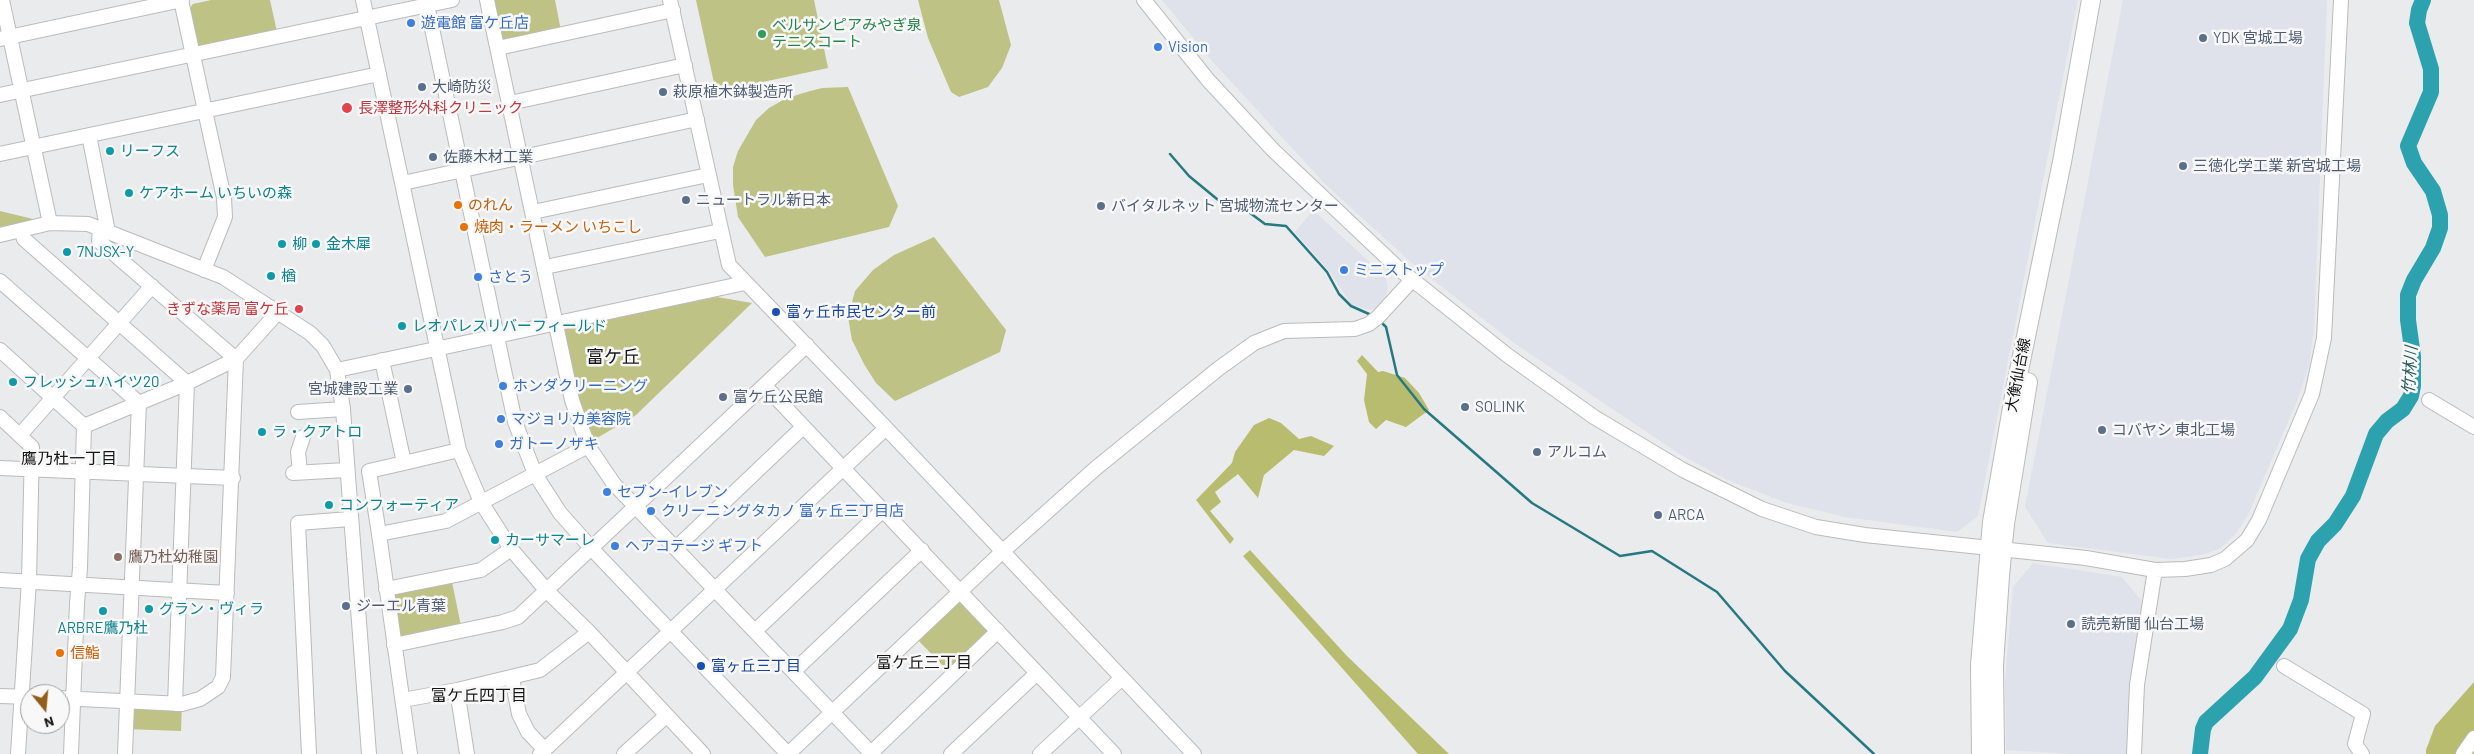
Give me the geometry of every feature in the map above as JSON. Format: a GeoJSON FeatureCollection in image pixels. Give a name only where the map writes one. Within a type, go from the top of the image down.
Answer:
{"type":"FeatureCollection","features":[{"type":"Feature","properties":{"kind":"main road","name":"大衡仙台線"},"geometry":{"type":"LineString","coordinates":[[1981,754],[1980,665],[2016,385],[2062,162],[2091,0]]}},
{"type":"Feature","properties":{"kind":"main road","name":"大衡仙台線"},"geometry":{"type":"LineString","coordinates":[[1995,754],[1996,548],[2103,0]]}},
{"type":"Feature","properties":{"kind":"street"},"geometry":{"type":"LineString","coordinates":[[2,0],[5,38],[21,91],[50,223]]}},
{"type":"Feature","properties":{"kind":"street"},"geometry":{"type":"LineString","coordinates":[[5,38],[182,0],[224,198],[225,217],[204,270]]}},
{"type":"Feature","properties":{"kind":"street"},"geometry":{"type":"LineString","coordinates":[[363,0],[459,450],[480,502],[511,549],[547,592],[589,632],[703,754]]}},
{"type":"Feature","properties":{"kind":"street"},"geometry":{"type":"LineString","coordinates":[[0,95],[367,18],[426,3],[452,0]]}},
{"type":"Feature","properties":{"kind":"street"},"geometry":{"type":"LineString","coordinates":[[488,0],[572,400],[588,446],[614,484],[872,753],[998,631]]}},
{"type":"Feature","properties":{"kind":"street"},"geometry":{"type":"LineString","coordinates":[[1144,0],[1208,80],[1272,150],[1412,280],[1507,355],[1594,417],[1728,495],[1762,510],[1816,527],[1864,535],[2086,558],[2156,570],[2185,570],[2211,565],[2225,559],[2247,540],[2259,520],[2312,394],[2324,338],[2341,0]]}},
{"type":"Feature","properties":{"kind":"street"},"geometry":{"type":"LineString","coordinates":[[426,3],[515,422],[535,474],[560,513],[592,549],[788,754],[959,590],[1102,462],[1218,369],[1254,342],[1284,331],[1355,329],[1369,324],[1378,317],[1412,280]]}},
{"type":"Feature","properties":{"kind":"street"},"geometry":{"type":"LineString","coordinates":[[498,48],[672,5],[720,231],[729,265],[1194,754]]}},
{"type":"Feature","properties":{"kind":"street"},"geometry":{"type":"LineString","coordinates":[[510,103],[685,65]]}},
{"type":"Feature","properties":{"kind":"street"},"geometry":{"type":"LineString","coordinates":[[0,154],[378,74]]}},
{"type":"Feature","properties":{"kind":"street"},"geometry":{"type":"LineString","coordinates":[[403,183],[697,119]]}},
{"type":"Feature","properties":{"kind":"street"},"geometry":{"type":"LineString","coordinates":[[89,135],[104,230],[99,241],[236,359]]}},
{"type":"Feature","properties":{"kind":"street"},"geometry":{"type":"LineString","coordinates":[[533,212],[708,175]]}},
{"type":"Feature","properties":{"kind":"street"},"geometry":{"type":"LineString","coordinates":[[0,235],[50,223],[81,222],[223,277],[310,332],[323,346],[337,370],[343,409],[346,470],[369,754]]}},
{"type":"Feature","properties":{"kind":"street"},"geometry":{"type":"LineString","coordinates":[[21,230],[24,239],[187,383]]}},
{"type":"Feature","properties":{"kind":"street"},"geometry":{"type":"LineString","coordinates":[[545,267],[720,231]]}},
{"type":"Feature","properties":{"kind":"street"},"geometry":{"type":"LineString","coordinates":[[0,281],[139,403]]}},
{"type":"Feature","properties":{"kind":"street"},"geometry":{"type":"LineString","coordinates":[[337,370],[745,283]]}},
{"type":"Feature","properties":{"kind":"street"},"geometry":{"type":"LineString","coordinates":[[20,435],[152,286]]}},
{"type":"Feature","properties":{"kind":"street"},"geometry":{"type":"LineString","coordinates":[[84,426],[187,383],[236,359],[278,312]]}},
{"type":"Feature","properties":{"kind":"street"},"geometry":{"type":"LineString","coordinates":[[394,645],[503,622],[518,617],[547,592],[807,345]]}},
{"type":"Feature","properties":{"kind":"street"},"geometry":{"type":"LineString","coordinates":[[0,350],[84,426],[84,470],[71,754]]}},
{"type":"Feature","properties":{"kind":"street"},"geometry":{"type":"LineString","coordinates":[[70,699],[175,704],[200,699],[218,687],[223,676],[236,359]]}},
{"type":"Feature","properties":{"kind":"street"},"geometry":{"type":"LineString","coordinates":[[382,360],[404,463]]}},
{"type":"Feature","properties":{"kind":"street"},"geometry":{"type":"LineString","coordinates":[[175,704],[187,383]]}},
{"type":"Feature","properties":{"kind":"street"},"geometry":{"type":"LineString","coordinates":[[765,386],[1114,754]]}},
{"type":"Feature","properties":{"kind":"street"},"geometry":{"type":"LineString","coordinates":[[2429,400],[2474,428]]}},
{"type":"Feature","properties":{"kind":"street"},"geometry":{"type":"LineString","coordinates":[[125,754],[139,403]]}},
{"type":"Feature","properties":{"kind":"street"},"geometry":{"type":"LineString","coordinates":[[298,412],[343,409]]}},
{"type":"Feature","properties":{"kind":"street"},"geometry":{"type":"LineString","coordinates":[[0,417],[32,447],[25,684]]}},
{"type":"Feature","properties":{"kind":"street"},"geometry":{"type":"LineString","coordinates":[[677,548],[803,427]]}},
{"type":"Feature","properties":{"kind":"street"},"geometry":{"type":"LineString","coordinates":[[512,678],[519,714],[528,732],[542,752],[886,428]]}},
{"type":"Feature","properties":{"kind":"street"},"geometry":{"type":"LineString","coordinates":[[303,437],[298,452],[296,473],[346,470]]}},
{"type":"Feature","properties":{"kind":"street"},"geometry":{"type":"LineString","coordinates":[[379,534],[446,521],[588,446]]}},
{"type":"Feature","properties":{"kind":"street"},"geometry":{"type":"LineString","coordinates":[[410,754],[369,471],[459,450]]}},
{"type":"Feature","properties":{"kind":"street"},"geometry":{"type":"LineString","coordinates":[[0,468],[84,470],[232,478]]}},
{"type":"Feature","properties":{"kind":"street"},"geometry":{"type":"LineString","coordinates":[[755,631],[883,510]]}},
{"type":"Feature","properties":{"kind":"street"},"geometry":{"type":"LineString","coordinates":[[310,754],[298,523],[350,519]]}},
{"type":"Feature","properties":{"kind":"street"},"geometry":{"type":"LineString","coordinates":[[386,589],[481,570],[511,549]]}},
{"type":"Feature","properties":{"kind":"street"},"geometry":{"type":"LineString","coordinates":[[794,671],[922,550]]}},
{"type":"Feature","properties":{"kind":"street"},"geometry":{"type":"LineString","coordinates":[[2134,754],[2137,685],[2156,570]]}},
{"type":"Feature","properties":{"kind":"street"},"geometry":{"type":"LineString","coordinates":[[0,580],[29,580],[227,592]]}},
{"type":"Feature","properties":{"kind":"street"},"geometry":{"type":"LineString","coordinates":[[403,700],[512,678],[540,670],[589,632]]}},
{"type":"Feature","properties":{"kind":"street"},"geometry":{"type":"LineString","coordinates":[[2284,666],[2363,714],[2355,744],[2362,754]]}},
{"type":"Feature","properties":{"kind":"street"},"geometry":{"type":"LineString","coordinates":[[951,754],[1037,673]]}},
{"type":"Feature","properties":{"kind":"street"},"geometry":{"type":"LineString","coordinates":[[1040,754],[1122,678]]}},
{"type":"Feature","properties":{"kind":"street"},"geometry":{"type":"LineString","coordinates":[[456,690],[467,754]]}},
{"type":"Feature","properties":{"kind":"street"},"geometry":{"type":"LineString","coordinates":[[0,696],[20,697]]}},
{"type":"Feature","properties":{"kind":"street"},"geometry":{"type":"LineString","coordinates":[[624,754],[666,716]]}},
{"type":"Feature","properties":{"kind":"street"},"geometry":{"type":"LineString","coordinates":[[18,754],[20,734]]}},
{"type":"Feature","properties":{"kind":"street"},"geometry":{"type":"LineString","coordinates":[[2463,754],[2474,738]]}},
{"type":"Feature","properties":{"kind":"shaded area"},"geometry":{"type":"Polygon","coordinates":[[[1162,0],[2078,0],[1978,516],[1957,532],[1845,517],[1787,503],[1725,479],[1678,453],[1514,343],[1414,265],[1326,185],[1212,61],[1162,0]]]}},
{"type":"Feature","properties":{"kind":"shaded area"},"geometry":{"type":"Polygon","coordinates":[[[2123,0],[2327,0],[2314,329],[2309,366],[2297,401],[2248,515],[2235,535],[2219,549],[2201,555],[2171,559],[2048,543],[2025,507],[2123,0]]]}},
{"type":"Feature","properties":{"kind":"shaded area"},"geometry":{"type":"Polygon","coordinates":[[[1313,210],[1386,277],[1388,290],[1385,297],[1375,308],[1371,310],[1352,305],[1329,271],[1295,232],[1313,210]]]}},
{"type":"Feature","properties":{"kind":"shaded area"},"geometry":{"type":"Polygon","coordinates":[[[2033,563],[2122,577],[2144,604],[2127,754],[2071,754],[2006,750],[2005,680],[2013,587],[2033,563]]]}},
{"type":"Feature","properties":{"kind":"green space"},"geometry":{"type":"Polygon","coordinates":[[[211,0],[270,0],[277,32],[205,48],[197,45],[189,9],[193,4],[211,0]]]}},
{"type":"Feature","properties":{"kind":"green space"},"geometry":{"type":"Polygon","coordinates":[[[495,0],[555,0],[561,31],[502,42],[493,3],[495,0]]]}},
{"type":"Feature","properties":{"kind":"green space","name":"ベルサンピアみやぎ泉 テニスコート"},"geometry":{"type":"Polygon","coordinates":[[[696,0],[814,0],[828,68],[716,92],[696,0]]]}},
{"type":"Feature","properties":{"kind":"green space"},"geometry":{"type":"Polygon","coordinates":[[[918,0],[999,0],[1011,45],[1002,68],[988,87],[959,97],[951,92],[928,38],[918,0]]]}},
{"type":"Feature","properties":{"kind":"green space"},"geometry":{"type":"Polygon","coordinates":[[[848,87],[898,206],[889,227],[765,257],[738,217],[733,185],[733,167],[738,151],[756,120],[769,108],[785,99],[803,93],[822,88],[848,87]]]}},
{"type":"Feature","properties":{"kind":"green space"},"geometry":{"type":"Polygon","coordinates":[[[0,211],[37,220],[0,227],[0,211]]]}},
{"type":"Feature","properties":{"kind":"green space"},"geometry":{"type":"Polygon","coordinates":[[[934,237],[1006,330],[1000,352],[895,401],[876,383],[864,364],[852,340],[848,317],[855,291],[873,270],[894,255],[934,237]]]}},
{"type":"Feature","properties":{"kind":"green space"},"geometry":{"type":"Polygon","coordinates":[[[717,297],[752,303],[636,415],[592,441],[577,400],[562,333],[566,327],[717,297]]]}},
{"type":"Feature","properties":{"kind":"green space"},"geometry":{"type":"Polygon","coordinates":[[[1362,355],[1378,372],[1383,371],[1405,378],[1419,393],[1429,410],[1406,427],[1386,420],[1376,429],[1369,422],[1364,400],[1367,374],[1357,361],[1362,355]]]}},
{"type":"Feature","properties":{"kind":"green space"},"geometry":{"type":"Polygon","coordinates":[[[1269,418],[1281,423],[1299,439],[1311,436],[1334,446],[1324,456],[1294,450],[1264,475],[1258,498],[1238,474],[1215,492],[1221,502],[1210,511],[1234,539],[1230,544],[1196,500],[1232,463],[1235,452],[1254,425],[1269,418]]]}},
{"type":"Feature","properties":{"kind":"green space"},"geometry":{"type":"Polygon","coordinates":[[[1250,550],[1347,656],[1449,754],[1418,754],[1243,556],[1250,550]]]}},
{"type":"Feature","properties":{"kind":"green space"},"geometry":{"type":"Polygon","coordinates":[[[452,582],[461,626],[401,639],[394,594],[452,582]]]}},
{"type":"Feature","properties":{"kind":"green space"},"geometry":{"type":"Polygon","coordinates":[[[959,600],[990,628],[989,635],[949,672],[915,637],[959,600]]]}},
{"type":"Feature","properties":{"kind":"green space"},"geometry":{"type":"Polygon","coordinates":[[[2474,682],[2474,754],[2426,754],[2435,726],[2474,682]]]}},
{"type":"Feature","properties":{"kind":"green space"},"geometry":{"type":"Polygon","coordinates":[[[128,702],[182,704],[181,731],[126,729],[128,702]]]}},
{"type":"Feature","properties":{"kind":"waterway","name":"竹林川"},"geometry":{"type":"LineString","coordinates":[[2200,754],[2203,729],[2206,722],[2255,677],[2290,629],[2301,600],[2308,559],[2318,541],[2335,524],[2353,496],[2376,434],[2387,421],[2403,409],[2411,396],[2413,356],[2408,320],[2408,295],[2414,280],[2433,248],[2440,228],[2440,215],[2433,191],[2414,163],[2408,146],[2431,92],[2431,69],[2417,23],[2423,0]]}},
{"type":"Feature","properties":{"kind":"waterway"},"geometry":{"type":"LineString","coordinates":[[1170,154],[1189,176],[1223,204],[1246,210],[1265,224],[1286,226],[1327,272],[1339,294],[1351,306],[1369,314]]}},
{"type":"Feature","properties":{"kind":"waterway"},"geometry":{"type":"LineString","coordinates":[[1383,324],[1386,327],[1397,375],[1424,409],[1532,503],[1620,556],[1652,551],[1717,592],[1785,671],[1874,754]]}},
{"type":"Feature","properties":{"kind":"place","name":"遊電館 富ケ丘店"},"geometry":{"type":"Point","coordinates":[411,23]}},
{"type":"Feature","properties":{"kind":"place","name":"ベルサンピアみやぎ泉 テニスコート"},"geometry":{"type":"Point","coordinates":[762,34]}},
{"type":"Feature","properties":{"kind":"place","name":"YDK 宮城工場"},"geometry":{"type":"Point","coordinates":[2203,38]}},
{"type":"Feature","properties":{"kind":"place","name":"Vision"},"geometry":{"type":"Point","coordinates":[1158,47]}},
{"type":"Feature","properties":{"kind":"place","name":"大崎防災"},"geometry":{"type":"Point","coordinates":[422,87]}},
{"type":"Feature","properties":{"kind":"place","name":"萩原植木鉢製造所"},"geometry":{"type":"Point","coordinates":[663,92]}},
{"type":"Feature","properties":{"kind":"place","name":"長澤整形外科クリニック"},"geometry":{"type":"Point","coordinates":[347,108]}},
{"type":"Feature","properties":{"kind":"place","name":"リーフス"},"geometry":{"type":"Point","coordinates":[110,151]}},
{"type":"Feature","properties":{"kind":"place","name":"佐藤木材工業"},"geometry":{"type":"Point","coordinates":[433,157]}},
{"type":"Feature","properties":{"kind":"place","name":"三徳化学工業 新宮城工場"},"geometry":{"type":"Point","coordinates":[2183,166]}},
{"type":"Feature","properties":{"kind":"place","name":"ケアホーム いちいの森"},"geometry":{"type":"Point","coordinates":[129,193]}},
{"type":"Feature","properties":{"kind":"place","name":"ニュートラル新日本"},"geometry":{"type":"Point","coordinates":[686,200]}},
{"type":"Feature","properties":{"kind":"place","name":"のれん"},"geometry":{"type":"Point","coordinates":[458,205]}},
{"type":"Feature","properties":{"kind":"place","name":"バイタルネット 宮城物流センター"},"geometry":{"type":"Point","coordinates":[1101,206]}},
{"type":"Feature","properties":{"kind":"place","name":"焼肉・ラーメン いちこし"},"geometry":{"type":"Point","coordinates":[464,227]}},
{"type":"Feature","properties":{"kind":"place","name":"柳"},"geometry":{"type":"Point","coordinates":[282,244]}},
{"type":"Feature","properties":{"kind":"place","name":"金木犀"},"geometry":{"type":"Point","coordinates":[316,244]}},
{"type":"Feature","properties":{"kind":"place","name":"7NJSX-Y"},"geometry":{"type":"Point","coordinates":[67,252]}},
{"type":"Feature","properties":{"kind":"place","name":"ミニストップ"},"geometry":{"type":"Point","coordinates":[1344,270]}},
{"type":"Feature","properties":{"kind":"place","name":"楢"},"geometry":{"type":"Point","coordinates":[271,276]}},
{"type":"Feature","properties":{"kind":"place","name":"さとう"},"geometry":{"type":"Point","coordinates":[478,277]}},
{"type":"Feature","properties":{"kind":"place","name":"きずな薬局 富ケ丘"},"geometry":{"type":"Point","coordinates":[299,309]}},
{"type":"Feature","properties":{"kind":"place","name":"富ヶ丘市民センター前"},"geometry":{"type":"Point","coordinates":[776,312]}},
{"type":"Feature","properties":{"kind":"place","name":"レオパレスリバーフィールド"},"geometry":{"type":"Point","coordinates":[402,326]}},
{"type":"Feature","properties":{"kind":"place","name":"フレッシュハイツ20"},"geometry":{"type":"Point","coordinates":[13,382]}},
{"type":"Feature","properties":{"kind":"place","name":"ホンダクリーニング"},"geometry":{"type":"Point","coordinates":[503,386]}},
{"type":"Feature","properties":{"kind":"place","name":"宮城建設工業"},"geometry":{"type":"Point","coordinates":[408,389]}},
{"type":"Feature","properties":{"kind":"place","name":"富ケ丘公民館"},"geometry":{"type":"Point","coordinates":[723,397]}},
{"type":"Feature","properties":{"kind":"place","name":"SOLINK"},"geometry":{"type":"Point","coordinates":[1465,407]}},
{"type":"Feature","properties":{"kind":"place","name":"マジョリカ美容院"},"geometry":{"type":"Point","coordinates":[501,419]}},
{"type":"Feature","properties":{"kind":"place","name":"コバヤシ 東北工場"},"geometry":{"type":"Point","coordinates":[2102,430]}},
{"type":"Feature","properties":{"kind":"place","name":"ラ・クアトロ"},"geometry":{"type":"Point","coordinates":[262,432]}},
{"type":"Feature","properties":{"kind":"place","name":"ガトーノザキ"},"geometry":{"type":"Point","coordinates":[499,444]}},
{"type":"Feature","properties":{"kind":"place","name":"アルコム"},"geometry":{"type":"Point","coordinates":[1537,452]}},
{"type":"Feature","properties":{"kind":"place","name":"セブン-イレブン"},"geometry":{"type":"Point","coordinates":[607,492]}},
{"type":"Feature","properties":{"kind":"place","name":"コンフォーティア"},"geometry":{"type":"Point","coordinates":[329,505]}},
{"type":"Feature","properties":{"kind":"place","name":"クリーニングタカノ 富ヶ丘三丁目店"},"geometry":{"type":"Point","coordinates":[651,511]}},
{"type":"Feature","properties":{"kind":"place","name":"ARCA"},"geometry":{"type":"Point","coordinates":[1658,515]}},
{"type":"Feature","properties":{"kind":"place","name":"カーサマーレ"},"geometry":{"type":"Point","coordinates":[495,540]}},
{"type":"Feature","properties":{"kind":"place","name":"ヘアコテージ ギフト"},"geometry":{"type":"Point","coordinates":[615,546]}},
{"type":"Feature","properties":{"kind":"place","name":"鷹乃杜幼稚園"},"geometry":{"type":"Point","coordinates":[118,557]}},
{"type":"Feature","properties":{"kind":"place","name":"ジーエル青葉"},"geometry":{"type":"Point","coordinates":[346,606]}},
{"type":"Feature","properties":{"kind":"place","name":"グラン・ヴィラ"},"geometry":{"type":"Point","coordinates":[149,609]}},
{"type":"Feature","properties":{"kind":"place","name":"ARBRE鷹乃杜"},"geometry":{"type":"Point","coordinates":[103,611]}},
{"type":"Feature","properties":{"kind":"place","name":"読売新聞 仙台工場"},"geometry":{"type":"Point","coordinates":[2071,624]}},
{"type":"Feature","properties":{"kind":"place","name":"信鮨"},"geometry":{"type":"Point","coordinates":[60,653]}},
{"type":"Feature","properties":{"kind":"place","name":"富ヶ丘三丁目"},"geometry":{"type":"Point","coordinates":[701,666]}},
{"type":"Feature","properties":{"kind":"district","name":"富ケ丘"},"geometry":{"type":"Point","coordinates":[613,357]}},
{"type":"Feature","properties":{"kind":"district","name":"鷹乃杜一丁目"},"geometry":{"type":"Point","coordinates":[69,459]}},
{"type":"Feature","properties":{"kind":"district","name":"富ケ丘三丁目"},"geometry":{"type":"Point","coordinates":[924,663]}},
{"type":"Feature","properties":{"kind":"district","name":"富ケ丘四丁目"},"geometry":{"type":"Point","coordinates":[479,696]}}]}
